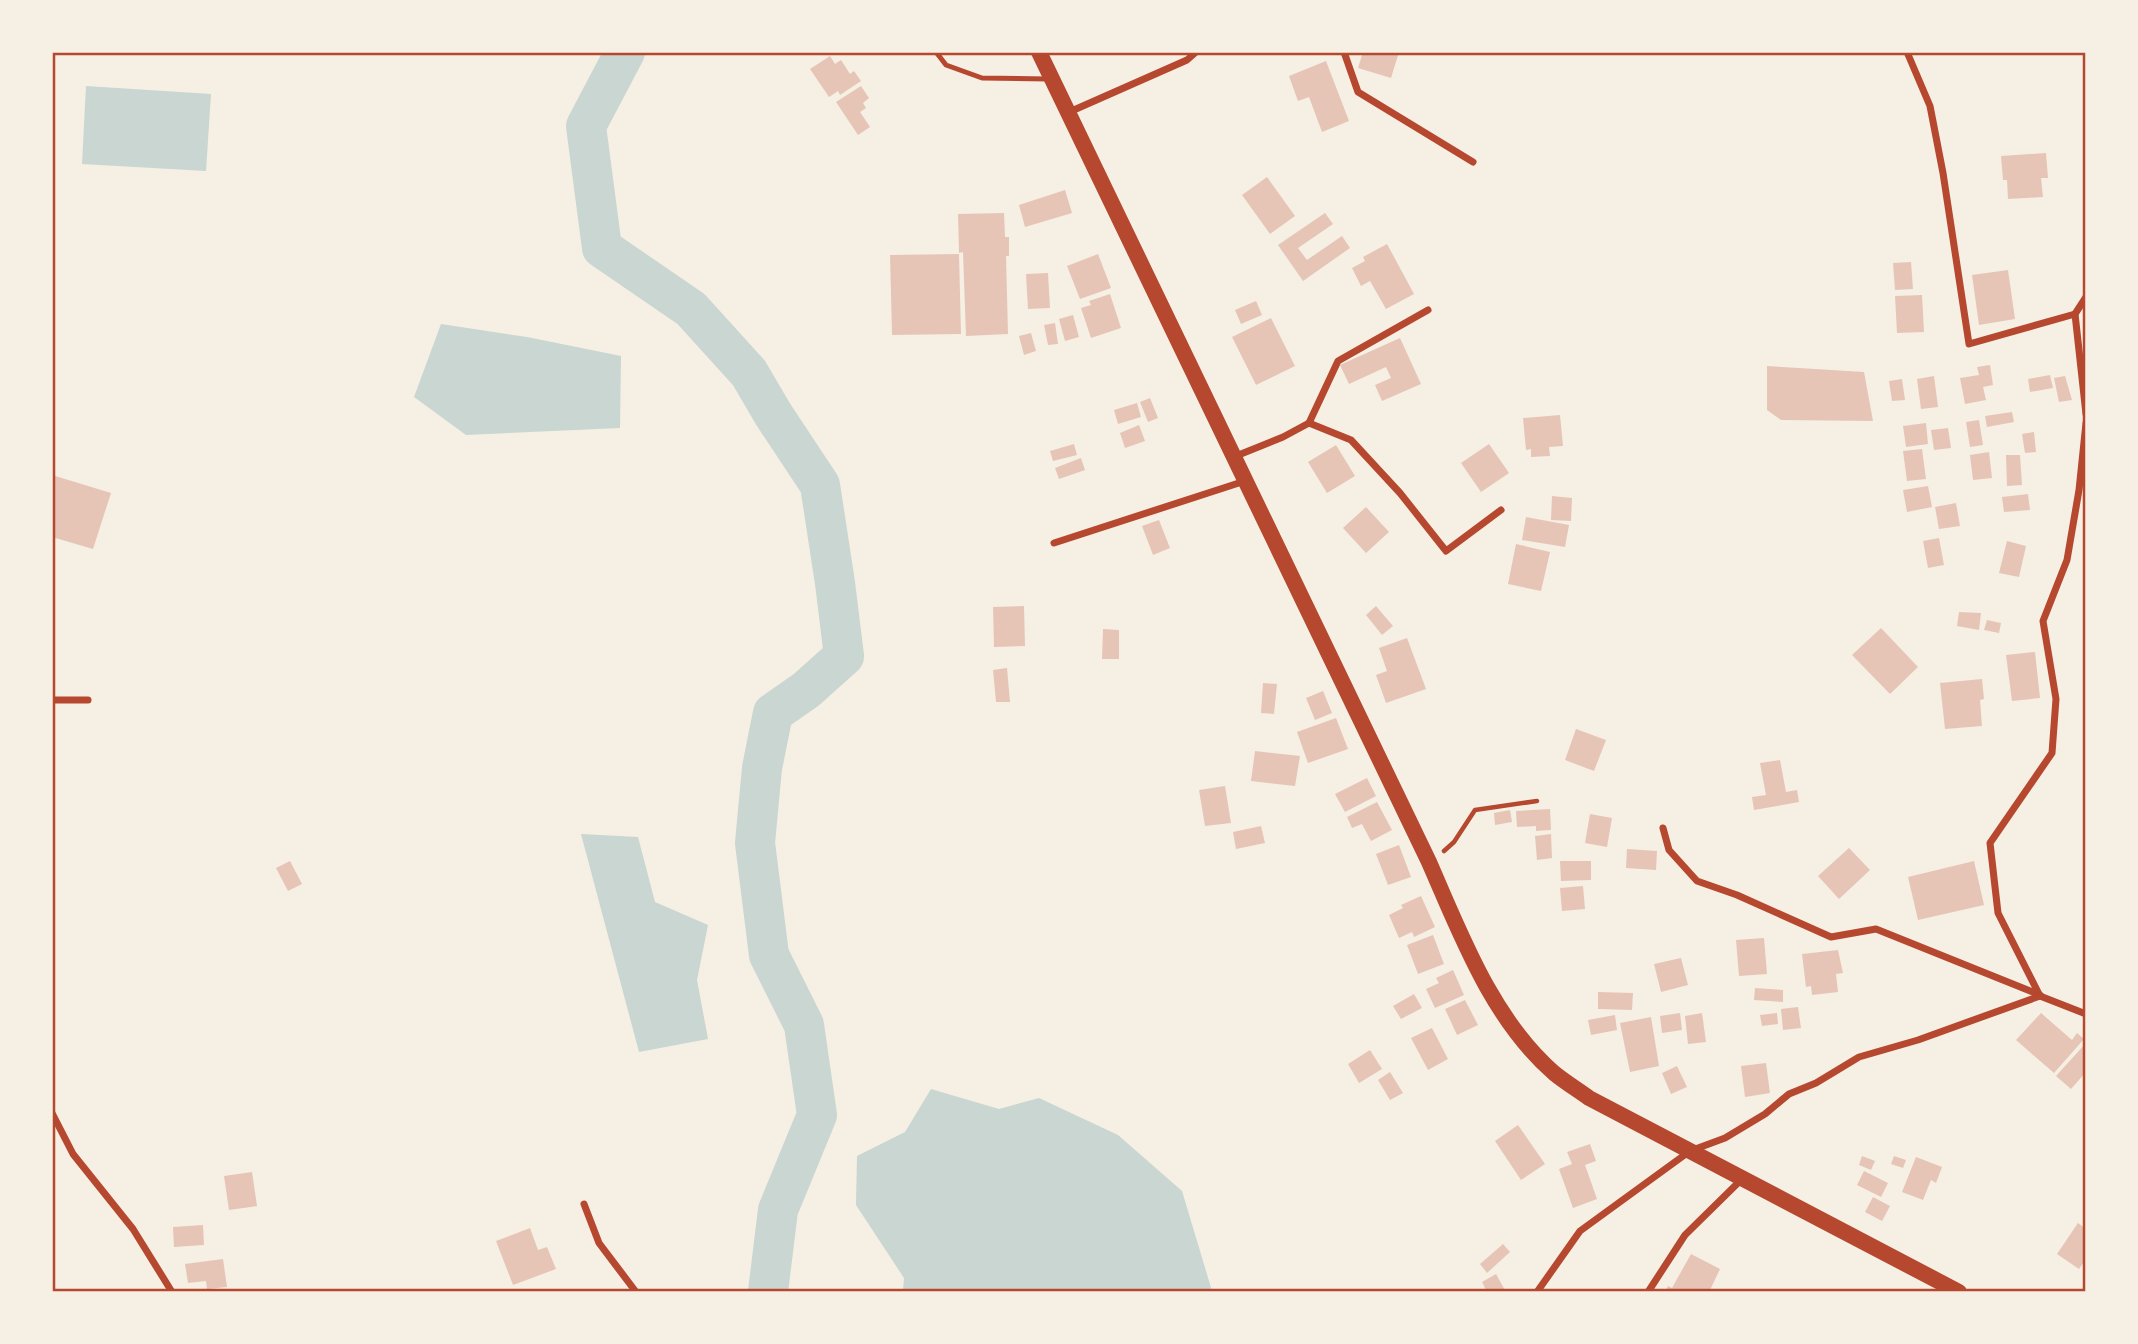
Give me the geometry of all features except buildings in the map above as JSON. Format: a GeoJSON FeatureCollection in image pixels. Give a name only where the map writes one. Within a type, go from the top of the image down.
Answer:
{"type":"FeatureCollection","features":[{"type":"Feature","properties":{"kind":"main road"},"geometry":{"type":"LineString","coordinates":[[1039,52],[1236,456],[1245,480],[1429,862],[1457,928],[1493,997],[1519,1035],[1554,1073],[1590,1098],[1959,1292]]}},
{"type":"Feature","properties":{"kind":"street"},"geometry":{"type":"LineString","coordinates":[[1067,113],[1187,60],[1196,52]]}},
{"type":"Feature","properties":{"kind":"street"},"geometry":{"type":"LineString","coordinates":[[1344,52],[1358,92],[1473,162]]}},
{"type":"Feature","properties":{"kind":"street"},"geometry":{"type":"LineString","coordinates":[[1907,52],[1930,106],[1944,173],[1969,345],[2075,314]]}},
{"type":"Feature","properties":{"kind":"street"},"geometry":{"type":"LineString","coordinates":[[2085,297],[2075,314],[2085,414]]}},
{"type":"Feature","properties":{"kind":"street"},"geometry":{"type":"LineString","coordinates":[[1236,456],[1283,437],[1308,423],[1338,361],[1428,310]]}},
{"type":"Feature","properties":{"kind":"street"},"geometry":{"type":"LineString","coordinates":[[1308,423],[1351,440],[1400,493],[1446,551],[1501,510]]}},
{"type":"Feature","properties":{"kind":"street"},"geometry":{"type":"LineString","coordinates":[[2040,996],[1998,913],[1990,843],[2052,753],[2056,699],[2043,621],[2067,560],[2079,490],[2085,423]]}},
{"type":"Feature","properties":{"kind":"street"},"geometry":{"type":"LineString","coordinates":[[1054,543],[1245,480]]}},
{"type":"Feature","properties":{"kind":"street"},"geometry":{"type":"LineString","coordinates":[[52,700],[88,700]]}},
{"type":"Feature","properties":{"kind":"street"},"geometry":{"type":"LineString","coordinates":[[1663,828],[1669,850],[1697,881],[1737,895],[1831,937],[1876,929],[2085,1014]]}},
{"type":"Feature","properties":{"kind":"street"},"geometry":{"type":"LineString","coordinates":[[1537,1292],[1580,1231],[1690,1151],[1725,1138],[1765,1114],[1789,1094],[1816,1083],[1859,1057],[1918,1040],[2040,996]]}},
{"type":"Feature","properties":{"kind":"street"},"geometry":{"type":"LineString","coordinates":[[52,1113],[73,1154],[133,1229],[172,1292]]}},
{"type":"Feature","properties":{"kind":"street"},"geometry":{"type":"LineString","coordinates":[[1648,1292],[1685,1235],[1743,1178]]}},
{"type":"Feature","properties":{"kind":"street"},"geometry":{"type":"LineString","coordinates":[[583,1204],[599,1242],[636,1292]]}},
{"type":"Feature","properties":{"kind":"lane"},"geometry":{"type":"LineString","coordinates":[[936,52],[946,65],[982,78],[1051,79]]}},
{"type":"Feature","properties":{"kind":"path"},"geometry":{"type":"LineString","coordinates":[[1429,862],[1454,842],[1475,810],[1537,801]]}},
{"type":"Feature","properties":{"kind":"shaded area"},"geometry":{"type":"Polygon","coordinates":[[[86,86],[211,94],[206,171],[82,164],[86,86]]]}},
{"type":"Feature","properties":{"kind":"shaded area"},"geometry":{"type":"Polygon","coordinates":[[[441,324],[527,337],[621,356],[620,428],[466,435],[414,397],[441,324]]]}},
{"type":"Feature","properties":{"kind":"shaded area"},"geometry":{"type":"Polygon","coordinates":[[[581,834],[638,837],[655,902],[708,925],[697,980],[708,1039],[639,1052],[581,834]]]}},
{"type":"Feature","properties":{"kind":"shaded area"},"geometry":{"type":"Polygon","coordinates":[[[931,1089],[999,1109],[1039,1098],[1118,1135],[1182,1191],[1212,1291],[903,1291],[904,1278],[856,1205],[857,1156],[905,1132],[931,1089]]]}},
{"type":"Feature","properties":{"kind":"waterway"},"geometry":{"type":"LineString","coordinates":[[625,52],[586,126],[602,248],[691,309],[749,373],[820,485],[844,656],[806,690],[773,713],[762,768],[755,843],[769,955],[804,1025],[817,1115],[778,1210],[768,1292]]}}]}
